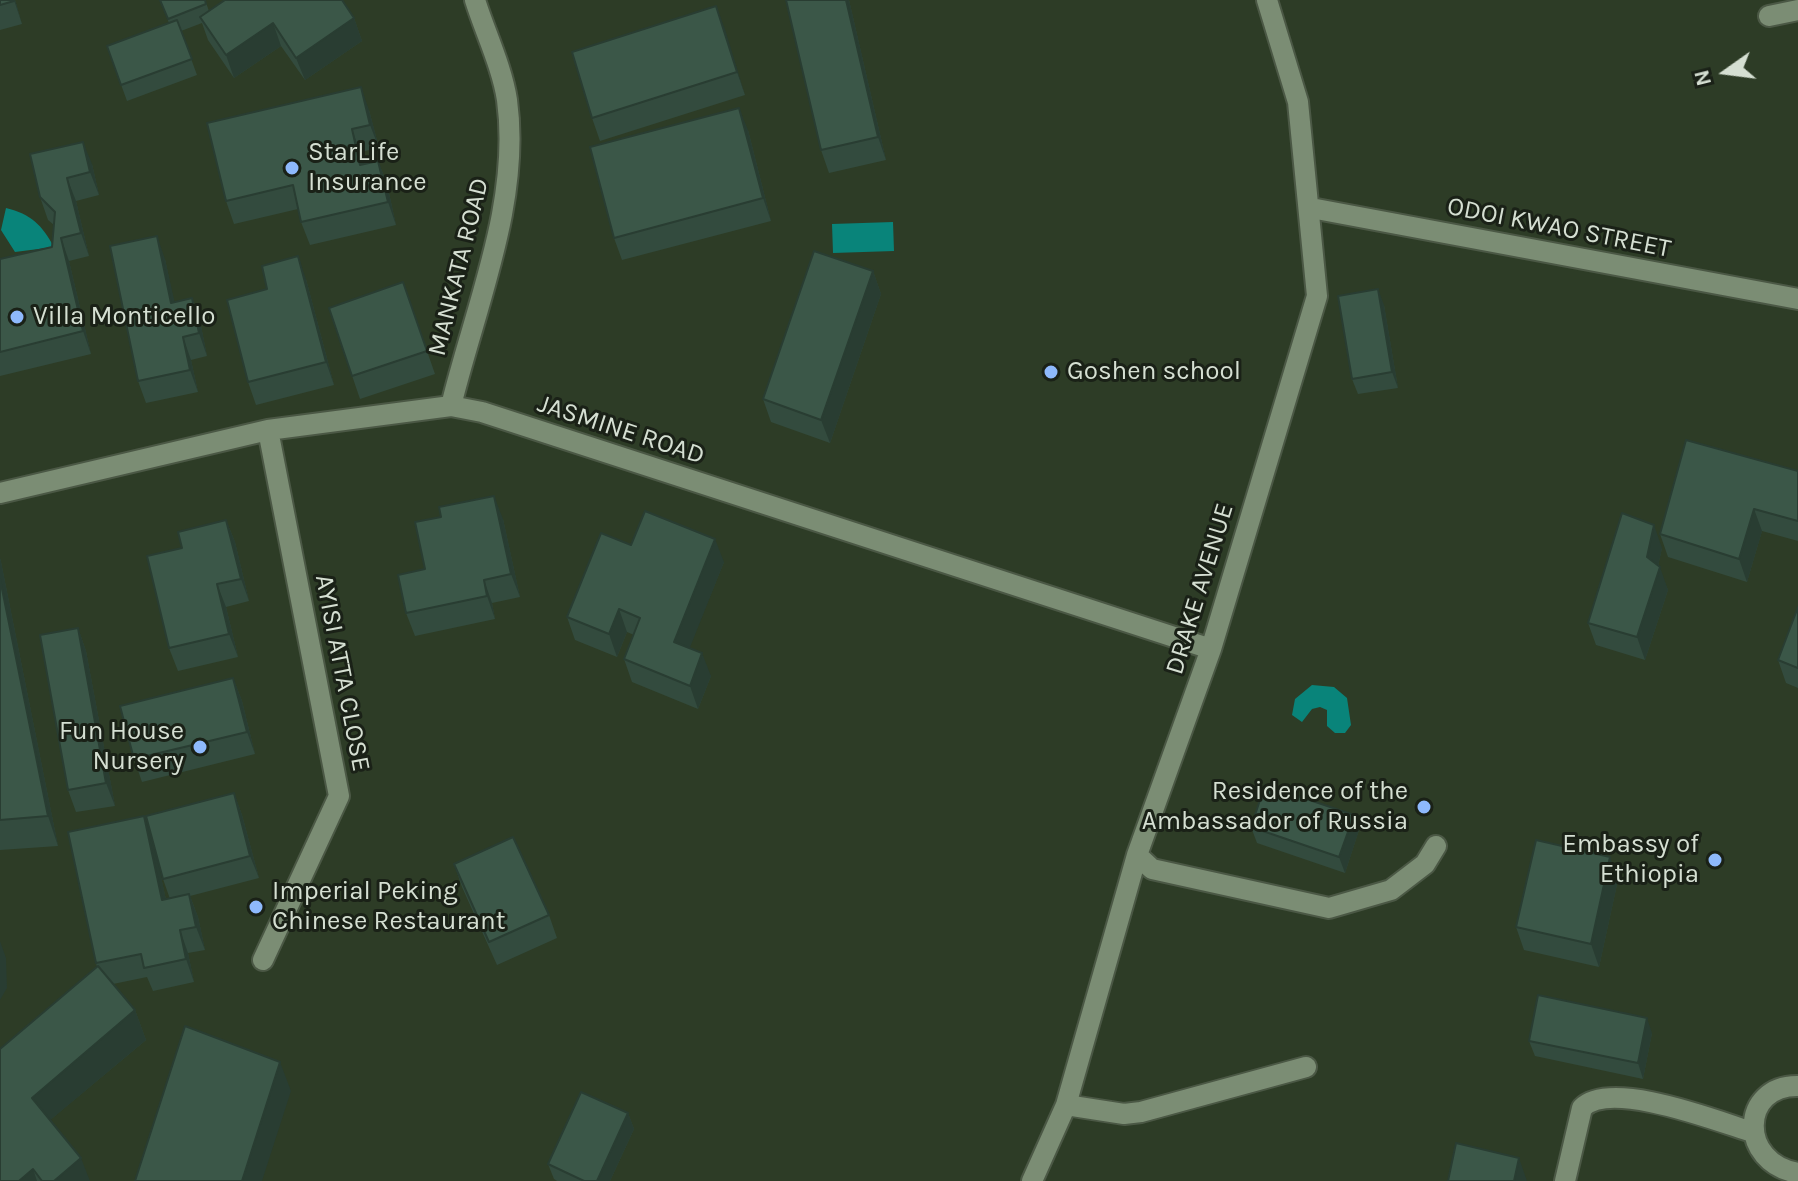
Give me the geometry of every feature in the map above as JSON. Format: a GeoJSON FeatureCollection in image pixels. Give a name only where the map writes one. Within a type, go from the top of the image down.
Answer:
{"type":"FeatureCollection","features":[{"type":"Feature","properties":{"kind":"street","name":"MANKATA ROAD"},"geometry":{"type":"LineString","coordinates":[[451,406],[471,323],[495,247],[509,178],[507,98],[475,0]]}},
{"type":"Feature","properties":{"kind":"street","name":"DRAKE AVENUE"},"geometry":{"type":"LineString","coordinates":[[1032,1181],[1066,1105],[1137,855],[1211,649],[1317,296],[1311,208],[1298,102],[1267,0]]}},
{"type":"Feature","properties":{"kind":"street"},"geometry":{"type":"LineString","coordinates":[[1769,16],[1798,10]]}},
{"type":"Feature","properties":{"kind":"street","name":"ODOI KWAO STREET"},"geometry":{"type":"LineString","coordinates":[[1311,208],[1798,299]]}},
{"type":"Feature","properties":{"kind":"street","name":"JASMINE ROAD"},"geometry":{"type":"LineString","coordinates":[[0,493],[268,430],[451,406],[482,412],[1211,649]]}},
{"type":"Feature","properties":{"kind":"street","name":"AYISI ATTA CLOSE"},"geometry":{"type":"LineString","coordinates":[[263,960],[339,796],[268,430]]}},
{"type":"Feature","properties":{"kind":"street"},"geometry":{"type":"LineString","coordinates":[[1137,855],[1152,869],[1329,908],[1391,890],[1425,864],[1436,846]]}},
{"type":"Feature","properties":{"kind":"street"},"geometry":{"type":"LineString","coordinates":[[1066,1105],[1124,1114],[1141,1112],[1306,1067]]}},
{"type":"Feature","properties":{"kind":"street"},"geometry":{"type":"LineString","coordinates":[[1786,1174],[1761,1155],[1752,1132],[1759,1104],[1782,1085],[1798,1086]]}},
{"type":"Feature","properties":{"kind":"street"},"geometry":{"type":"LineString","coordinates":[[1565,1181],[1582,1108],[1606,1096],[1678,1109],[1752,1132]]}},
{"type":"Feature","properties":{"kind":"water"},"geometry":{"type":"Polygon","coordinates":[[[6,208],[35,222],[54,247],[15,252],[1,230],[6,208]]]}},
{"type":"Feature","properties":{"kind":"water"},"geometry":{"type":"Polygon","coordinates":[[[893,222],[894,251],[833,253],[832,224],[893,222]]]}},
{"type":"Feature","properties":{"kind":"water"},"geometry":{"type":"Polygon","coordinates":[[[1312,685],[1334,687],[1347,698],[1351,725],[1345,733],[1335,733],[1327,726],[1327,710],[1320,707],[1312,709],[1302,722],[1292,715],[1295,699],[1312,685]]]}},
{"type":"Feature","properties":{"kind":"building"},"geometry":{"type":"Polygon","coordinates":[[[0,0],[14,0],[14,1],[0,5],[0,0]]]}},
{"type":"Feature","properties":{"kind":"building"},"geometry":{"type":"Polygon","coordinates":[[[160,0],[205,0],[206,4],[168,19],[160,0]]]}},
{"type":"Feature","properties":{"kind":"building"},"geometry":{"type":"Polygon","coordinates":[[[225,0],[342,0],[354,18],[296,58],[273,23],[226,55],[200,17],[225,0]]]}},
{"type":"Feature","properties":{"kind":"building"},"geometry":{"type":"Polygon","coordinates":[[[786,0],[846,0],[878,137],[821,150],[786,0]]]}},
{"type":"Feature","properties":{"kind":"building"},"geometry":{"type":"Polygon","coordinates":[[[716,6],[737,72],[592,118],[572,52],[716,6]]]}},
{"type":"Feature","properties":{"kind":"building"},"geometry":{"type":"Polygon","coordinates":[[[177,20],[192,59],[121,85],[107,46],[177,20]]]}},
{"type":"Feature","properties":{"kind":"building","name":"StarLife Insurance"},"geometry":{"type":"Polygon","coordinates":[[[361,87],[370,125],[352,129],[360,165],[378,161],[388,202],[301,222],[293,185],[226,201],[207,123],[361,87]]]}},
{"type":"Feature","properties":{"kind":"building"},"geometry":{"type":"Polygon","coordinates":[[[739,108],[763,198],[614,238],[590,147],[739,108]]]}},
{"type":"Feature","properties":{"kind":"building"},"geometry":{"type":"Polygon","coordinates":[[[83,142],[90,172],[67,178],[81,233],[61,238],[83,331],[0,352],[0,259],[52,247],[55,212],[40,197],[30,154],[83,142]]]}},
{"type":"Feature","properties":{"kind":"building"},"geometry":{"type":"Polygon","coordinates":[[[157,236],[171,303],[192,298],[199,333],[183,337],[190,370],[138,381],[110,246],[157,236]]]}},
{"type":"Feature","properties":{"kind":"building"},"geometry":{"type":"Polygon","coordinates":[[[814,251],[873,271],[821,420],[763,399],[814,251]]]}},
{"type":"Feature","properties":{"kind":"building"},"geometry":{"type":"Polygon","coordinates":[[[298,256],[326,362],[248,382],[227,300],[267,289],[262,266],[298,256]]]}},
{"type":"Feature","properties":{"kind":"building"},"geometry":{"type":"Polygon","coordinates":[[[403,282],[427,351],[352,376],[329,308],[403,282]]]}},
{"type":"Feature","properties":{"kind":"building"},"geometry":{"type":"Polygon","coordinates":[[[1378,289],[1392,372],[1352,379],[1338,296],[1378,289]]]}},
{"type":"Feature","properties":{"kind":"building"},"geometry":{"type":"Polygon","coordinates":[[[1686,440],[1798,471],[1798,521],[1754,509],[1739,559],[1660,534],[1686,440]]]}},
{"type":"Feature","properties":{"kind":"building"},"geometry":{"type":"Polygon","coordinates":[[[494,496],[511,574],[484,580],[487,596],[406,613],[398,575],[425,569],[415,522],[441,517],[439,507],[494,496]]]}},
{"type":"Feature","properties":{"kind":"building"},"geometry":{"type":"Polygon","coordinates":[[[645,511],[715,539],[674,642],[702,653],[690,686],[624,659],[640,618],[619,609],[609,634],[567,617],[601,533],[631,545],[645,511]]]}},
{"type":"Feature","properties":{"kind":"building"},"geometry":{"type":"Polygon","coordinates":[[[1622,513],[1654,525],[1647,557],[1660,567],[1637,637],[1588,623],[1622,513]]]}},
{"type":"Feature","properties":{"kind":"building"},"geometry":{"type":"Polygon","coordinates":[[[226,520],[241,579],[217,584],[229,634],[169,648],[147,556],[182,548],[178,532],[226,520]]]}},
{"type":"Feature","properties":{"kind":"building"},"geometry":{"type":"Polygon","coordinates":[[[0,579],[48,816],[0,820],[0,579]]]}},
{"type":"Feature","properties":{"kind":"building"},"geometry":{"type":"Polygon","coordinates":[[[1798,607],[1798,668],[1778,660],[1798,607]]]}},
{"type":"Feature","properties":{"kind":"building"},"geometry":{"type":"Polygon","coordinates":[[[78,628],[106,783],[68,790],[40,635],[78,628]]]}},
{"type":"Feature","properties":{"kind":"building"},"geometry":{"type":"Polygon","coordinates":[[[233,678],[247,732],[134,759],[120,706],[233,678]]]}},
{"type":"Feature","properties":{"kind":"building"},"geometry":{"type":"Polygon","coordinates":[[[1265,785],[1354,815],[1339,857],[1251,827],[1265,785]]]}},
{"type":"Feature","properties":{"kind":"building"},"geometry":{"type":"Polygon","coordinates":[[[234,793],[250,856],[163,879],[146,816],[234,793]]]}},
{"type":"Feature","properties":{"kind":"building"},"geometry":{"type":"Polygon","coordinates":[[[144,816],[162,900],[189,894],[196,927],[180,930],[186,959],[144,968],[141,954],[96,963],[68,832],[144,816]]]}},
{"type":"Feature","properties":{"kind":"building"},"geometry":{"type":"Polygon","coordinates":[[[513,837],[549,915],[489,942],[454,864],[513,837]]]}},
{"type":"Feature","properties":{"kind":"building"},"geometry":{"type":"Polygon","coordinates":[[[1536,840],[1610,857],[1591,944],[1516,927],[1536,840]]]}},
{"type":"Feature","properties":{"kind":"building"},"geometry":{"type":"Polygon","coordinates":[[[98,966],[135,1010],[32,1098],[81,1158],[54,1181],[42,1181],[33,1169],[19,1181],[0,1181],[0,1049],[98,966]]]}},
{"type":"Feature","properties":{"kind":"building"},"geometry":{"type":"Polygon","coordinates":[[[1538,995],[1647,1018],[1638,1063],[1529,1041],[1538,995]]]}},
{"type":"Feature","properties":{"kind":"building"},"geometry":{"type":"Polygon","coordinates":[[[185,1026],[280,1062],[242,1181],[135,1181],[185,1026]]]}},
{"type":"Feature","properties":{"kind":"building"},"geometry":{"type":"Polygon","coordinates":[[[581,1092],[628,1113],[597,1181],[584,1181],[548,1164],[581,1092]]]}},
{"type":"Feature","properties":{"kind":"building"},"geometry":{"type":"Polygon","coordinates":[[[1456,1143],[1519,1158],[1514,1181],[1448,1181],[1456,1143]]]}},
{"type":"Feature","properties":{"kind":"place","name":"StarLife Insurance"},"geometry":{"type":"Point","coordinates":[292,168]}},
{"type":"Feature","properties":{"kind":"place","name":"Villa Monticello"},"geometry":{"type":"Point","coordinates":[17,317]}},
{"type":"Feature","properties":{"kind":"place","name":"Goshen school"},"geometry":{"type":"Point","coordinates":[1051,372]}},
{"type":"Feature","properties":{"kind":"place","name":"Fun House Nursery"},"geometry":{"type":"Point","coordinates":[200,747]}},
{"type":"Feature","properties":{"kind":"place","name":"Residence of the Ambassador of Russia"},"geometry":{"type":"Point","coordinates":[1424,807]}},
{"type":"Feature","properties":{"kind":"place","name":"Embassy of Ethiopia"},"geometry":{"type":"Point","coordinates":[1715,860]}},
{"type":"Feature","properties":{"kind":"place","name":"Imperial Peking Chinese Restaurant"},"geometry":{"type":"Point","coordinates":[256,907]}}]}
